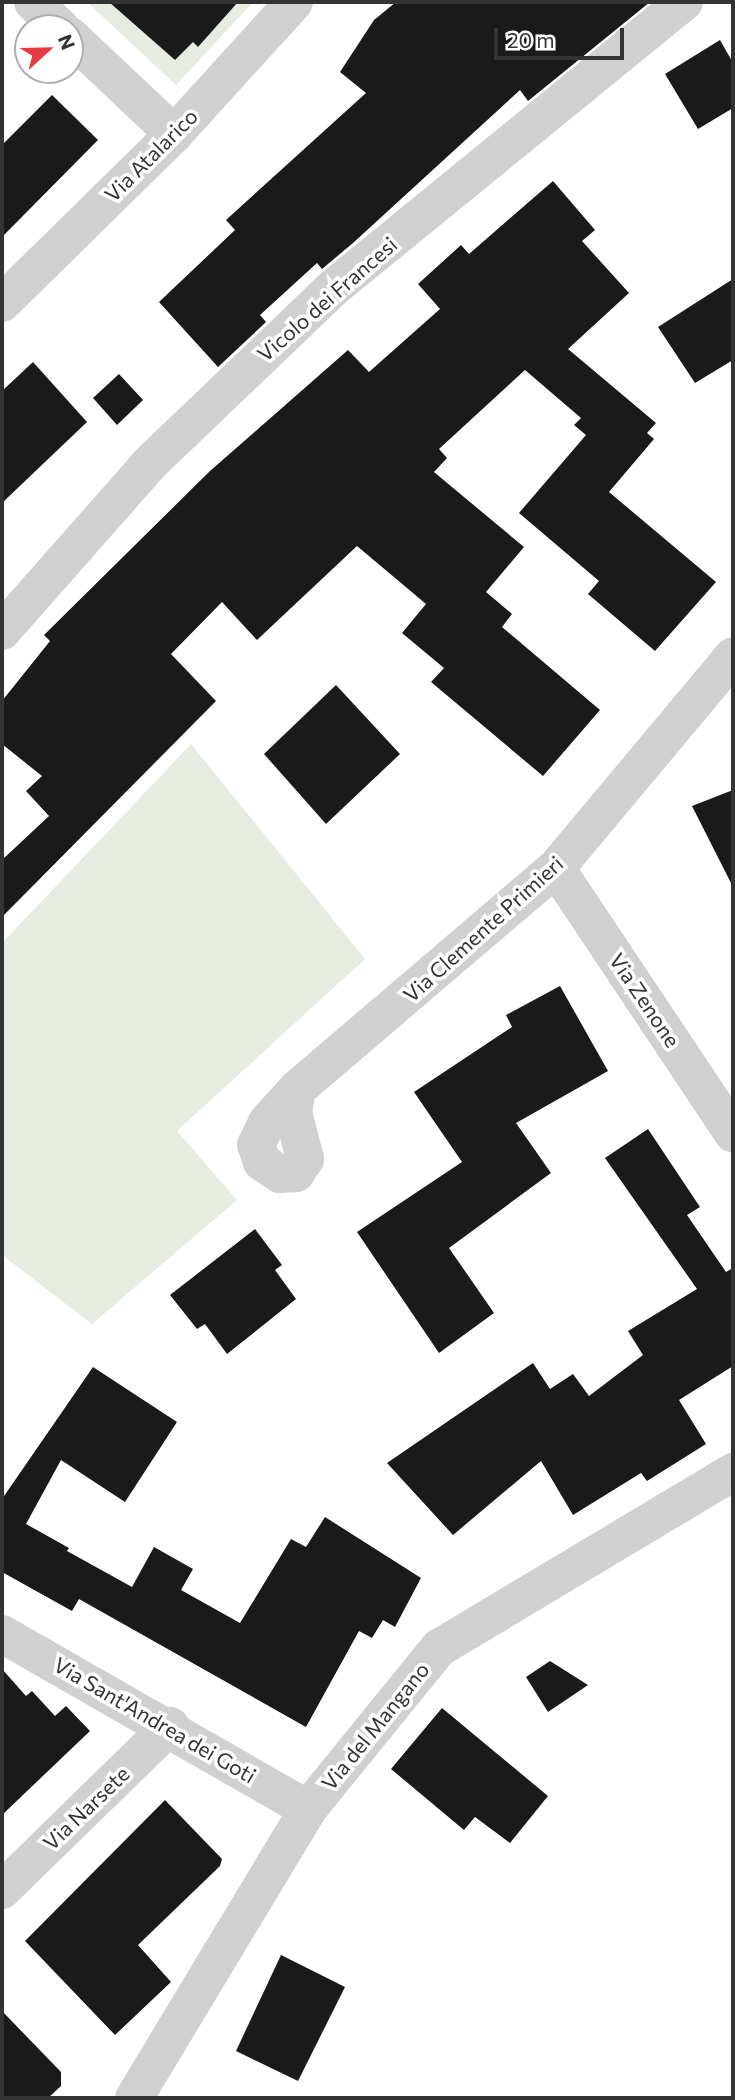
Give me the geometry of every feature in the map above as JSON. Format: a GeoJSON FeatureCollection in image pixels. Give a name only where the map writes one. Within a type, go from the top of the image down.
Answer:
{"type":"FeatureCollection","features":[{"type":"Feature","properties":{"kind":"street"},"geometry":{"type":"LineString","coordinates":[[33,2],[46,14]]}},
{"type":"Feature","properties":{"kind":"street","name":"Via Atalarico"},"geometry":{"type":"LineString","coordinates":[[2,303],[174,134],[294,2]]}},
{"type":"Feature","properties":{"kind":"street","name":"Vicolo dei Francesi"},"geometry":{"type":"LineString","coordinates":[[2,631],[149,464],[333,288],[684,2]]}},
{"type":"Feature","properties":{"kind":"street"},"geometry":{"type":"LineString","coordinates":[[84,49],[174,134]]}},
{"type":"Feature","properties":{"kind":"street","name":"Via Clemente Primieri"},"geometry":{"type":"LineString","coordinates":[[297,1089],[556,868],[733,656]]}},
{"type":"Feature","properties":{"kind":"street","name":"Via Zenone"},"geometry":{"type":"LineString","coordinates":[[556,868],[733,1133]]}},
{"type":"Feature","properties":{"kind":"street","name":"Via del Mangano"},"geometry":{"type":"LineString","coordinates":[[134,2098],[307,1809],[439,1648],[733,1472]]}},
{"type":"Feature","properties":{"kind":"street","name":"Via Sant'Andrea dei Goti"},"geometry":{"type":"LineString","coordinates":[[2,1634],[170,1726],[307,1809]]}},
{"type":"Feature","properties":{"kind":"street","name":"Via Narsete"},"geometry":{"type":"LineString","coordinates":[[2,1890],[170,1726]]}},
{"type":"Feature","properties":{"kind":"shaded area"},"geometry":{"type":"Polygon","coordinates":[[[87,2],[253,2],[176,85],[87,2]]]}},
{"type":"Feature","properties":{"kind":"shaded area"},"geometry":{"type":"Polygon","coordinates":[[[191,744],[365,959],[177,1131],[237,1200],[92,1324],[2,1255],[2,943],[191,744]]]}},
{"type":"Feature","properties":{"kind":"building"},"geometry":{"type":"Polygon","coordinates":[[[109,2],[238,2],[198,47],[193,42],[175,60],[109,2]]]}},
{"type":"Feature","properties":{"kind":"building"},"geometry":{"type":"Polygon","coordinates":[[[396,2],[650,2],[528,101],[520,90],[353,243],[322,269],[317,263],[260,315],[266,322],[218,367],[159,302],[235,230],[226,220],[366,93],[340,72],[374,20],[396,2]]]}},
{"type":"Feature","properties":{"kind":"building"},"geometry":{"type":"Polygon","coordinates":[[[720,40],[733,63],[733,108],[698,129],[665,74],[720,40]]]}},
{"type":"Feature","properties":{"kind":"building"},"geometry":{"type":"Polygon","coordinates":[[[52,95],[98,140],[2,237],[2,145],[52,95]]]}},
{"type":"Feature","properties":{"kind":"building"},"geometry":{"type":"Polygon","coordinates":[[[553,181],[595,230],[582,241],[629,293],[568,349],[656,423],[647,433],[654,439],[609,492],[716,582],[655,651],[588,594],[599,581],[519,513],[586,435],[574,425],[581,418],[525,370],[439,449],[447,458],[434,472],[524,547],[486,592],[512,614],[502,627],[600,710],[543,776],[431,682],[444,668],[402,633],[426,604],[357,546],[257,640],[222,602],[171,654],[216,701],[2,917],[2,860],[49,816],[26,791],[42,776],[2,744],[2,701],[50,641],[44,635],[210,471],[348,350],[369,372],[440,309],[418,284],[461,245],[469,254],[553,181]]]}},
{"type":"Feature","properties":{"kind":"building"},"geometry":{"type":"Polygon","coordinates":[[[733,279],[733,360],[695,383],[658,327],[733,279]]]}},
{"type":"Feature","properties":{"kind":"building"},"geometry":{"type":"Polygon","coordinates":[[[33,362],[87,422],[2,503],[2,391],[33,362]]]}},
{"type":"Feature","properties":{"kind":"building"},"geometry":{"type":"Polygon","coordinates":[[[119,374],[143,400],[117,425],[93,398],[119,374]]]}},
{"type":"Feature","properties":{"kind":"building"},"geometry":{"type":"Polygon","coordinates":[[[336,685],[400,754],[326,824],[264,754],[336,685]]]}},
{"type":"Feature","properties":{"kind":"building"},"geometry":{"type":"Polygon","coordinates":[[[733,790],[733,887],[692,806],[733,790]]]}},
{"type":"Feature","properties":{"kind":"building"},"geometry":{"type":"Polygon","coordinates":[[[560,986],[608,1071],[516,1123],[551,1173],[449,1248],[494,1313],[439,1353],[357,1232],[462,1162],[414,1092],[512,1027],[506,1015],[560,986]]]}},
{"type":"Feature","properties":{"kind":"building"},"geometry":{"type":"Polygon","coordinates":[[[648,1129],[700,1207],[687,1215],[726,1272],[733,1268],[733,1366],[679,1400],[706,1444],[647,1481],[641,1473],[573,1515],[541,1461],[453,1535],[387,1463],[533,1363],[550,1389],[573,1374],[589,1396],[643,1355],[628,1331],[697,1289],[605,1158],[648,1129]]]}},
{"type":"Feature","properties":{"kind":"building"},"geometry":{"type":"Polygon","coordinates":[[[255,1229],[282,1265],[275,1270],[296,1299],[227,1354],[205,1324],[197,1329],[170,1295],[255,1229]]]}},
{"type":"Feature","properties":{"kind":"building"},"geometry":{"type":"Polygon","coordinates":[[[93,1367],[177,1422],[125,1502],[61,1460],[26,1524],[69,1548],[67,1551],[132,1587],[154,1547],[193,1569],[181,1590],[240,1623],[291,1539],[306,1547],[325,1517],[421,1578],[395,1627],[383,1620],[372,1638],[359,1631],[306,1727],[79,1599],[72,1611],[2,1572],[2,1499],[93,1367]]]}},
{"type":"Feature","properties":{"kind":"building"},"geometry":{"type":"Polygon","coordinates":[[[550,1661],[588,1685],[548,1712],[526,1677],[550,1661]]]}},
{"type":"Feature","properties":{"kind":"building"},"geometry":{"type":"Polygon","coordinates":[[[2,1669],[26,1696],[32,1691],[55,1716],[66,1706],[90,1731],[2,1815],[2,1669]]]}},
{"type":"Feature","properties":{"kind":"building"},"geometry":{"type":"Polygon","coordinates":[[[442,1708],[548,1796],[510,1843],[475,1817],[464,1830],[391,1769],[442,1708]]]}},
{"type":"Feature","properties":{"kind":"building"},"geometry":{"type":"Polygon","coordinates":[[[165,1800],[222,1859],[220,1866],[138,1945],[171,1982],[115,2035],[25,1941],[165,1800]]]}},
{"type":"Feature","properties":{"kind":"building"},"geometry":{"type":"Polygon","coordinates":[[[281,1955],[345,1987],[298,2081],[236,2051],[281,1955]]]}},
{"type":"Feature","properties":{"kind":"building"},"geometry":{"type":"Polygon","coordinates":[[[2,2011],[61,2072],[61,2086],[48,2098],[2,2098],[2,2011]]]}}]}
